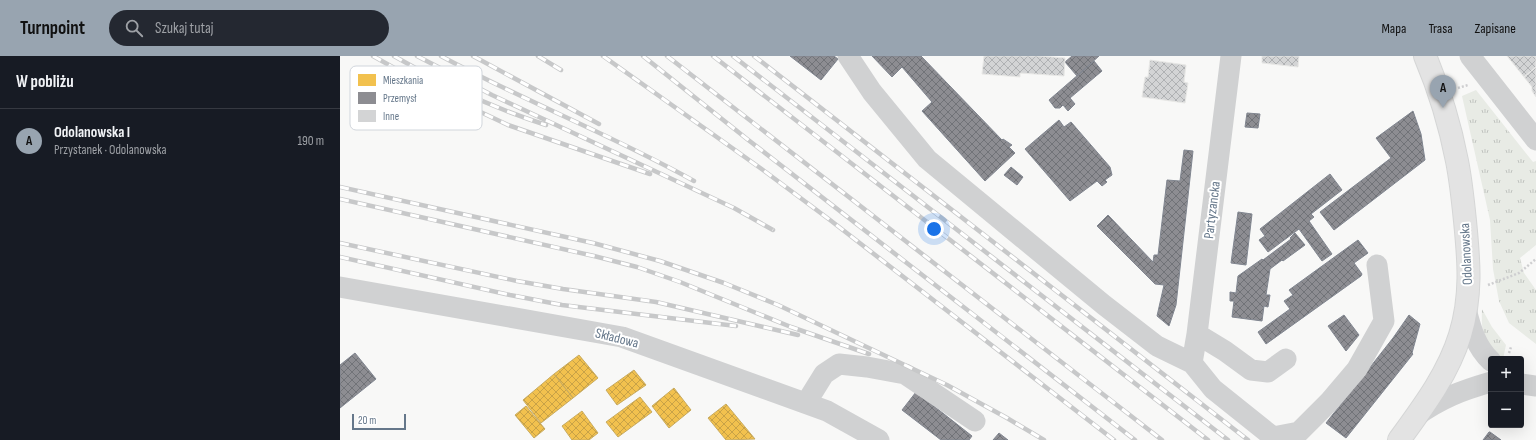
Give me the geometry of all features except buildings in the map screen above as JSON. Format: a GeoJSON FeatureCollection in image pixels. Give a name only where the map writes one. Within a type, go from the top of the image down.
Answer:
{"type":"FeatureCollection","features":[{"type":"Feature","properties":{"kind":"main road","name":"Odolanowska"},"geometry":{"type":"LineString","coordinates":[[1399,440],[1444,374],[1459,337],[1468,294],[1469,263],[1457,160],[1437,87],[1425,56]]}},
{"type":"Feature","properties":{"kind":"street"},"geometry":{"type":"LineString","coordinates":[[848,56],[872,92],[927,159],[1157,346],[1192,363],[1213,389],[1273,437],[1299,432],[1329,402],[1357,369],[1384,321],[1377,265]]}},
{"type":"Feature","properties":{"kind":"street","name":"Partyzancka"},"geometry":{"type":"LineString","coordinates":[[1192,363],[1197,334],[1231,56]]}},
{"type":"Feature","properties":{"kind":"street"},"geometry":{"type":"LineString","coordinates":[[1470,56],[1536,140]]}},
{"type":"Feature","properties":{"kind":"street","name":"Składowa"},"geometry":{"type":"LineString","coordinates":[[340,287],[622,337],[827,411],[879,440]]}},
{"type":"Feature","properties":{"kind":"street"},"geometry":{"type":"LineString","coordinates":[[1466,309],[1478,346],[1488,358]]}},
{"type":"Feature","properties":{"kind":"street"},"geometry":{"type":"LineString","coordinates":[[1197,334],[1225,351],[1251,370],[1268,372],[1286,359]]}},
{"type":"Feature","properties":{"kind":"street"},"geometry":{"type":"LineString","coordinates":[[806,403],[824,374],[839,364],[867,367],[905,374],[975,421]]}},
{"type":"Feature","properties":{"kind":"street"},"geometry":{"type":"LineString","coordinates":[[1444,374],[1488,381]]}},
{"type":"Feature","properties":{"kind":"street"},"geometry":{"type":"LineString","coordinates":[[1416,417],[1436,403],[1456,393],[1488,382]]}},
{"type":"Feature","properties":{"kind":"path"},"geometry":{"type":"LineString","coordinates":[[1487,285],[1519,273],[1536,259]]}},
{"type":"Feature","properties":{"kind":"green space"},"geometry":{"type":"Polygon","coordinates":[[[1476,90],[1533,162],[1536,161],[1536,245],[1520,258],[1524,273],[1536,290],[1536,344],[1509,323],[1499,301],[1493,269],[1490,220],[1462,96],[1476,90]]]}},
{"type":"Feature","properties":{"kind":"green space"},"geometry":{"type":"Polygon","coordinates":[[[1482,309],[1492,327],[1506,345],[1504,356],[1498,356],[1491,351],[1487,345],[1482,324],[1482,309]]]}},
{"type":"Feature","properties":{"kind":"railway"},"geometry":{"type":"LineString","coordinates":[[373,56],[391,66]]}},
{"type":"Feature","properties":{"kind":"railway"},"geometry":{"type":"LineString","coordinates":[[394,56],[412,66]]}},
{"type":"Feature","properties":{"kind":"railway"},"geometry":{"type":"LineString","coordinates":[[417,56],[436,66]]}},
{"type":"Feature","properties":{"kind":"railway"},"geometry":{"type":"LineString","coordinates":[[441,56],[460,66]]}},
{"type":"Feature","properties":{"kind":"railway"},"geometry":{"type":"LineString","coordinates":[[473,56],[599,124]]}},
{"type":"Feature","properties":{"kind":"railway"},"geometry":{"type":"LineString","coordinates":[[538,56],[561,70]]}},
{"type":"Feature","properties":{"kind":"railway"},"geometry":{"type":"LineString","coordinates":[[603,56],[763,170],[830,220],[1114,440]]}},
{"type":"Feature","properties":{"kind":"railway"},"geometry":{"type":"LineString","coordinates":[[643,56],[747,139],[1135,440]]}},
{"type":"Feature","properties":{"kind":"railway"},"geometry":{"type":"LineString","coordinates":[[667,56],[1162,440]]}},
{"type":"Feature","properties":{"kind":"railway"},"geometry":{"type":"LineString","coordinates":[[713,56],[1208,440]]}},
{"type":"Feature","properties":{"kind":"railway"},"geometry":{"type":"LineString","coordinates":[[733,56],[1228,440]]}},
{"type":"Feature","properties":{"kind":"railway"},"geometry":{"type":"LineString","coordinates":[[754,56],[1248,440]]}},
{"type":"Feature","properties":{"kind":"railway"},"geometry":{"type":"LineString","coordinates":[[482,77],[632,148],[694,181]]}},
{"type":"Feature","properties":{"kind":"railway"},"geometry":{"type":"LineString","coordinates":[[482,90],[734,208],[773,230]]}},
{"type":"Feature","properties":{"kind":"railway"},"geometry":{"type":"LineString","coordinates":[[482,101],[546,125]]}},
{"type":"Feature","properties":{"kind":"railway"},"geometry":{"type":"LineString","coordinates":[[482,113],[508,125],[650,174]]}},
{"type":"Feature","properties":{"kind":"railway"},"geometry":{"type":"LineString","coordinates":[[340,187],[593,243],[660,261],[724,283],[778,305],[947,385],[1044,440]]}},
{"type":"Feature","properties":{"kind":"railway"},"geometry":{"type":"LineString","coordinates":[[340,199],[637,267],[680,282],[791,327],[869,354]]}},
{"type":"Feature","properties":{"kind":"railway"},"geometry":{"type":"LineString","coordinates":[[340,243],[517,281],[656,302],[798,335]]}},
{"type":"Feature","properties":{"kind":"railway"},"geometry":{"type":"LineString","coordinates":[[340,257],[510,295],[562,305],[736,326]]}},
{"type":"Feature","properties":{"kind":"place","name":"Odolanowska I"},"geometry":{"type":"Point","coordinates":[1443,108]}}]}
